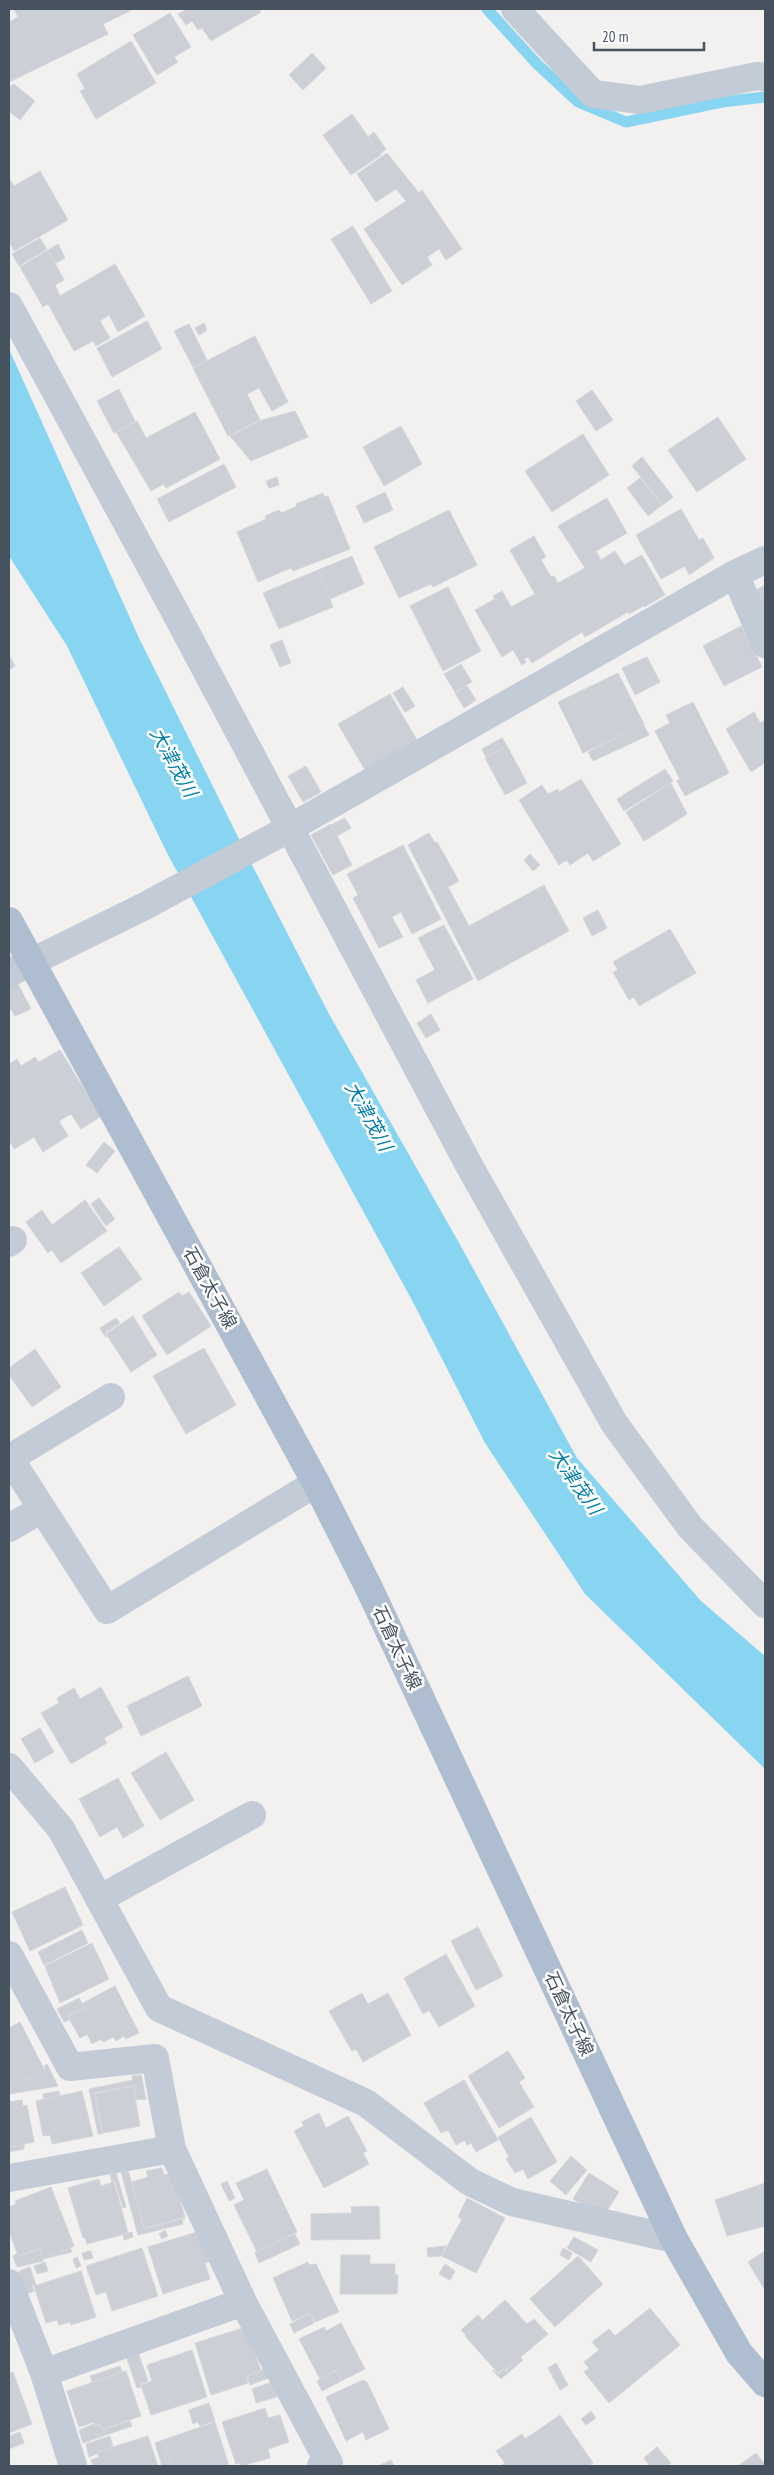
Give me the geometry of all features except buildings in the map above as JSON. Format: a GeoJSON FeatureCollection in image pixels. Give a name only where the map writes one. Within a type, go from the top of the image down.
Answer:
{"type":"FeatureCollection","features":[{"type":"Feature","properties":{"kind":"main road","name":"石倉太子線"},"geometry":{"type":"LineString","coordinates":[[9,921],[20,968],[316,1483],[369,1588],[674,2239],[739,2353],[765,2383]]}},
{"type":"Feature","properties":{"kind":"street"},"geometry":{"type":"LineString","coordinates":[[515,9],[593,94],[640,100],[757,76],[765,77]]}},
{"type":"Feature","properties":{"kind":"street"},"geometry":{"type":"LineString","coordinates":[[9,306],[285,830],[470,1167],[614,1423],[690,1527],[765,1604]]}},
{"type":"Feature","properties":{"kind":"street"},"geometry":{"type":"LineString","coordinates":[[20,968],[153,902],[285,830],[735,574],[765,560]]}},
{"type":"Feature","properties":{"kind":"street"},"geometry":{"type":"LineString","coordinates":[[735,574],[765,644]]}},
{"type":"Feature","properties":{"kind":"street"},"geometry":{"type":"LineString","coordinates":[[111,1397],[9,1458],[107,1610],[316,1483]]}},
{"type":"Feature","properties":{"kind":"street"},"geometry":{"type":"LineString","coordinates":[[9,1528],[42,1509]]}},
{"type":"Feature","properties":{"kind":"street"},"geometry":{"type":"LineString","coordinates":[[9,1767],[61,1829],[158,2008],[366,2103],[470,2182],[512,2202],[674,2239]]}},
{"type":"Feature","properties":{"kind":"street"},"geometry":{"type":"LineString","coordinates":[[99,1899],[252,1815]]}},
{"type":"Feature","properties":{"kind":"street"},"geometry":{"type":"LineString","coordinates":[[10,1963],[70,2067],[155,2058],[172,2149],[243,2302],[329,2463],[320,2466]]}},
{"type":"Feature","properties":{"kind":"street"},"geometry":{"type":"LineString","coordinates":[[9,2178],[172,2149]]}},
{"type":"Feature","properties":{"kind":"street"},"geometry":{"type":"LineString","coordinates":[[9,2283],[44,2373],[73,2466]]}},
{"type":"Feature","properties":{"kind":"street"},"geometry":{"type":"LineString","coordinates":[[44,2373],[243,2302]]}},
{"type":"Feature","properties":{"kind":"water","name":"大津茂川"},"geometry":{"type":"Polygon","coordinates":[[[9,349],[139,638],[251,863],[329,1014],[458,1241],[577,1458],[701,1601],[765,1656],[765,1769],[585,1594],[485,1443],[414,1304],[167,853],[67,646],[9,556],[9,349]]]}},
{"type":"Feature","properties":{"kind":"waterway"},"geometry":{"type":"LineString","coordinates":[[487,9],[537,64],[578,102],[626,122],[722,102],[765,97]]}}]}
